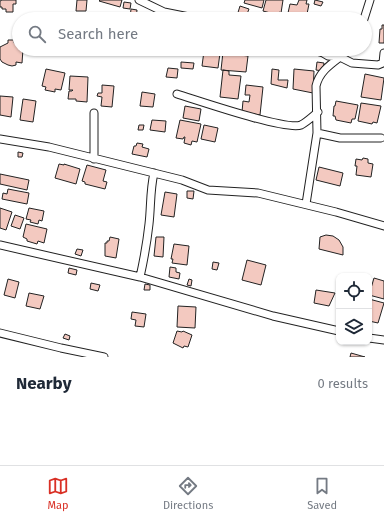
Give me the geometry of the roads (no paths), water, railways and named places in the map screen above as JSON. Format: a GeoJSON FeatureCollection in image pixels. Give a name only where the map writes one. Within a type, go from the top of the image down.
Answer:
{"type":"FeatureCollection","features":[{"type":"Feature","properties":{"kind":"street"},"geometry":{"type":"LineString","coordinates":[[139,0],[164,12]]}},
{"type":"Feature","properties":{"kind":"street"},"geometry":{"type":"LineString","coordinates":[[366,12],[370,0]]}},
{"type":"Feature","properties":{"kind":"street"},"geometry":{"type":"LineString","coordinates":[[328,56],[340,57],[352,63],[378,65],[383,63],[384,53]]}},
{"type":"Feature","properties":{"kind":"street"},"geometry":{"type":"LineString","coordinates":[[306,204],[318,133],[316,86],[318,79],[323,72],[340,57]]}},
{"type":"Feature","properties":{"kind":"street"},"geometry":{"type":"LineString","coordinates":[[177,94],[257,119],[285,125],[301,125],[318,112]]}},
{"type":"Feature","properties":{"kind":"street"},"geometry":{"type":"LineString","coordinates":[[94,112],[94,159]]}},
{"type":"Feature","properties":{"kind":"street"},"geometry":{"type":"LineString","coordinates":[[318,133],[340,138],[381,138]]}},
{"type":"Feature","properties":{"kind":"street"},"geometry":{"type":"LineString","coordinates":[[0,140],[49,147],[182,180],[213,191],[258,193],[306,204],[384,226]]}},
{"type":"Feature","properties":{"kind":"street"},"geometry":{"type":"LineString","coordinates":[[140,277],[149,224],[151,185],[154,173]]}},
{"type":"Feature","properties":{"kind":"street"},"geometry":{"type":"LineString","coordinates":[[0,246],[140,277],[273,316],[336,330]]}},
{"type":"Feature","properties":{"kind":"street"},"geometry":{"type":"LineString","coordinates":[[0,333],[104,357]]}},
{"type":"Feature","properties":{"kind":"street"},"geometry":{"type":"LineString","coordinates":[[372,338],[384,340]]}}]}
